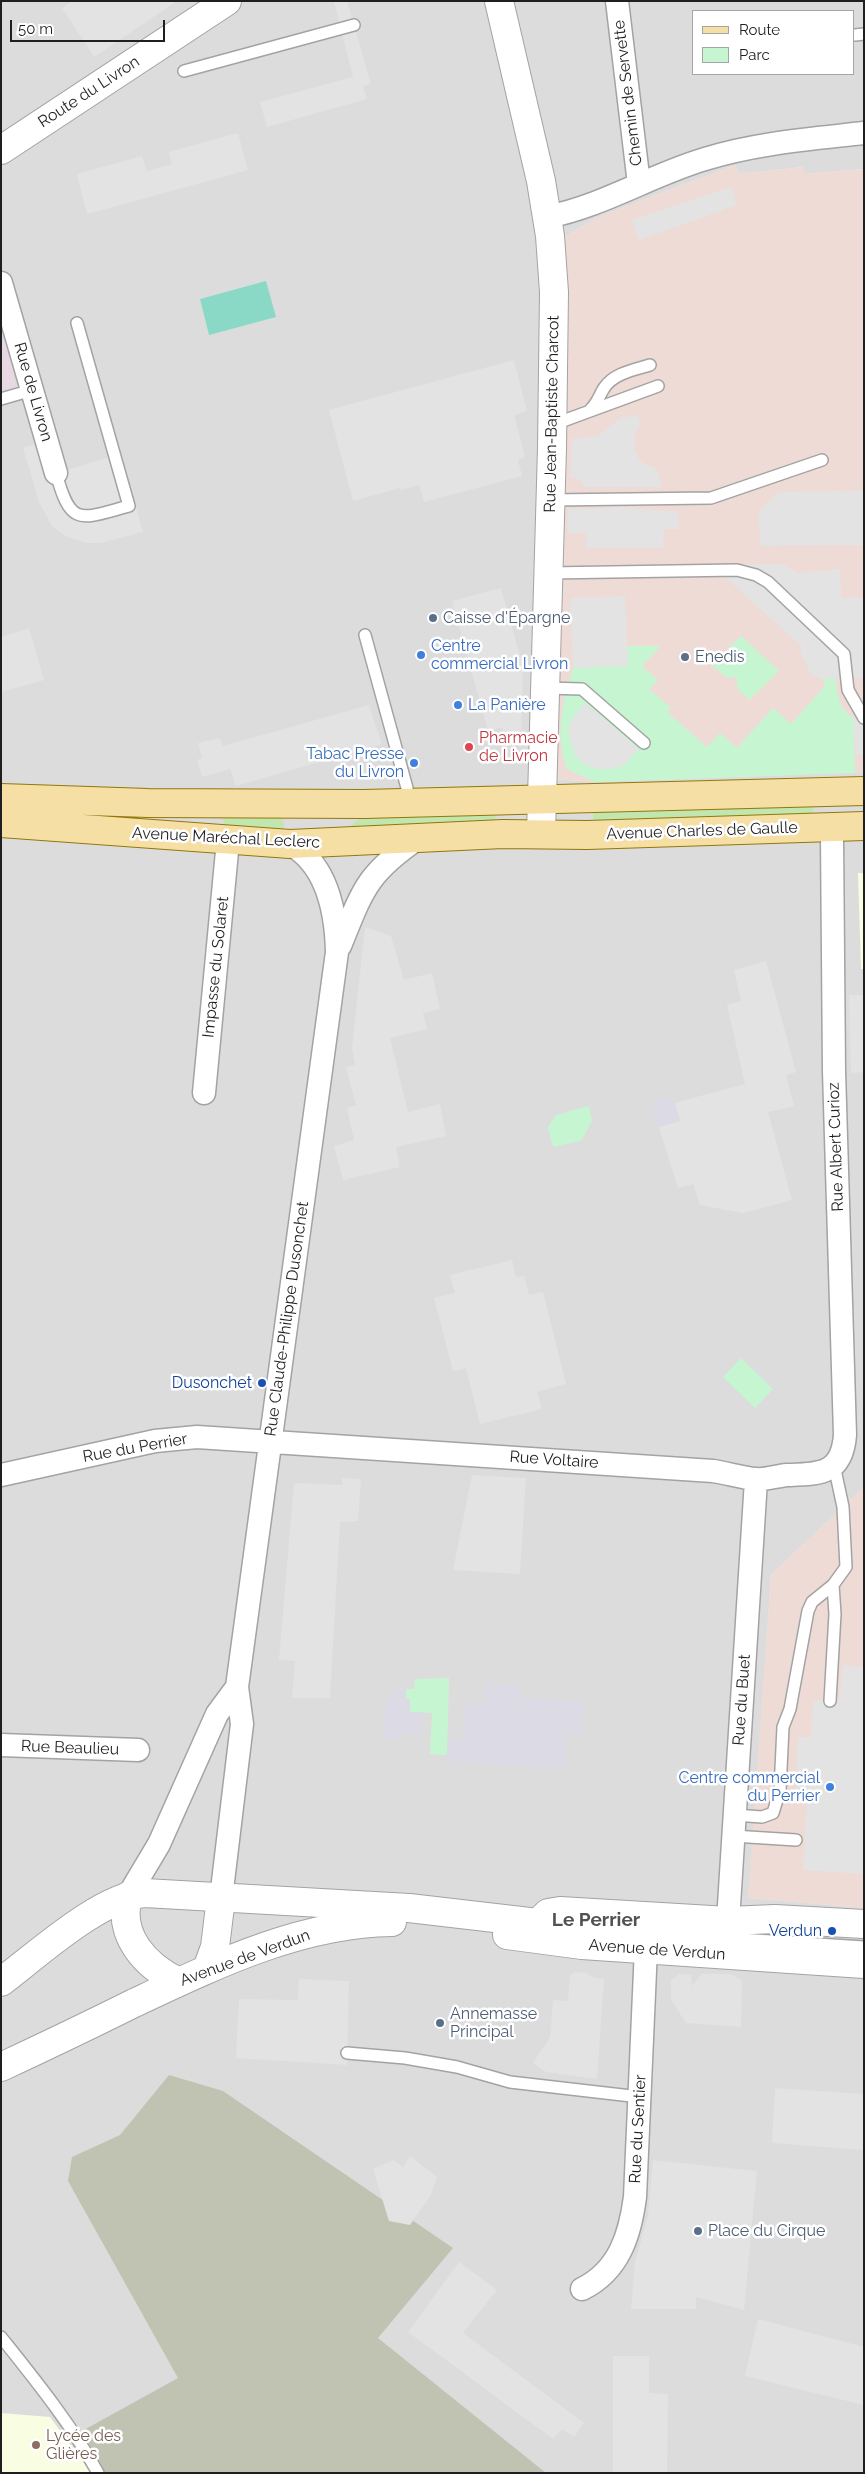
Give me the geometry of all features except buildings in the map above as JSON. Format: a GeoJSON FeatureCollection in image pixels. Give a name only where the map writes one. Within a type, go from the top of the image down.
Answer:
{"type":"FeatureCollection","features":[{"type":"Feature","properties":{"kind":"main road"},"geometry":{"type":"LineString","coordinates":[[541,799],[851,791]]}},
{"type":"Feature","properties":{"kind":"main road"},"geometry":{"type":"LineString","coordinates":[[829,828],[851,791]]}},
{"type":"Feature","properties":{"kind":"main road","name":"Avenue Maréchal Leclerc"},"geometry":{"type":"LineString","coordinates":[[1,798],[219,804],[407,804],[541,799]]}},
{"type":"Feature","properties":{"kind":"main road"},"geometry":{"type":"LineString","coordinates":[[219,804],[213,823],[224,840]]}},
{"type":"Feature","properties":{"kind":"main road"},"geometry":{"type":"LineString","coordinates":[[290,804],[290,844]]}},
{"type":"Feature","properties":{"kind":"main road"},"geometry":{"type":"LineString","coordinates":[[323,843],[329,828],[337,818],[352,808],[364,804]]}},
{"type":"Feature","properties":{"kind":"main road","name":"Avenue Maréchal Leclerc"},"geometry":{"type":"LineString","coordinates":[[1,823],[290,844],[541,833]]}},
{"type":"Feature","properties":{"kind":"main road","name":"Avenue Charles de Gaulle"},"geometry":{"type":"LineString","coordinates":[[541,833],[587,835],[864,826]]}},
{"type":"Feature","properties":{"kind":"street","name":"Route du Livron"},"geometry":{"type":"LineString","coordinates":[[1,150],[227,1]]}},
{"type":"Feature","properties":{"kind":"street","name":"Rue Jean-Baptiste Charcot"},"geometry":{"type":"LineString","coordinates":[[499,1],[536,156],[547,216],[554,292],[551,500],[541,833]]}},
{"type":"Feature","properties":{"kind":"street","name":"Chemin de Servette"},"geometry":{"type":"LineString","coordinates":[[617,1],[639,184]]}},
{"type":"Feature","properties":{"kind":"street","name":"Chemin de Servette"},"geometry":{"type":"LineString","coordinates":[[547,216],[588,207],[639,184],[704,159],[742,149],[864,133]]}},
{"type":"Feature","properties":{"kind":"street","name":"Rue de Livron"},"geometry":{"type":"LineString","coordinates":[[1,283],[56,473]]}},
{"type":"Feature","properties":{"kind":"street","name":"Rue Albert Curioz"},"geometry":{"type":"LineString","coordinates":[[829,828],[832,838],[834,1071],[845,1435],[841,1455],[834,1465]]}},
{"type":"Feature","properties":{"kind":"street","name":"Rue Claude-Philippe Dusonchet"},"geometry":{"type":"LineString","coordinates":[[337,952],[359,900],[372,876],[385,862],[420,837]]}},
{"type":"Feature","properties":{"kind":"street","name":"Impasse du Solaret"},"geometry":{"type":"LineString","coordinates":[[204,1093],[224,840]]}},
{"type":"Feature","properties":{"kind":"street","name":"Rue Claude-Philippe Dusonchet"},"geometry":{"type":"LineString","coordinates":[[221,1898],[242,1724],[238,1687],[337,952],[334,913],[326,886],[323,843]]}},
{"type":"Feature","properties":{"kind":"street","name":"Rue Claude-Philippe Dusonchet"},"geometry":{"type":"LineString","coordinates":[[290,844],[308,858],[326,886]]}},
{"type":"Feature","properties":{"kind":"street","name":"Rue du Perrier"},"geometry":{"type":"LineString","coordinates":[[1,1476],[169,1439],[216,1437],[271,1441]]}},
{"type":"Feature","properties":{"kind":"street","name":"Rue Voltaire"},"geometry":{"type":"LineString","coordinates":[[271,1441],[713,1471],[756,1480],[780,1476],[814,1475],[834,1465]]}},
{"type":"Feature","properties":{"kind":"street","name":"Rue du Buet"},"geometry":{"type":"LineString","coordinates":[[728,1921],[756,1480]]}},
{"type":"Feature","properties":{"kind":"street"},"geometry":{"type":"LineString","coordinates":[[179,1982],[154,1966],[133,1943],[125,1919],[128,1896],[158,1844],[217,1714],[238,1687]]}},
{"type":"Feature","properties":{"kind":"street","name":"Rue Beaulieu"},"geometry":{"type":"LineString","coordinates":[[1,1745],[138,1750]]}},
{"type":"Feature","properties":{"kind":"street","name":"Avenue de Verdun"},"geometry":{"type":"LineString","coordinates":[[1,1982],[95,1911],[128,1896],[152,1893],[409,1908],[538,1922],[548,1913],[560,1911],[728,1921],[775,1919],[864,1924]]}},
{"type":"Feature","properties":{"kind":"street"},"geometry":{"type":"LineString","coordinates":[[207,1969],[215,1947],[221,1898]]}},
{"type":"Feature","properties":{"kind":"street","name":"Avenue de Verdun"},"geometry":{"type":"LineString","coordinates":[[1,2067],[207,1969],[283,1941],[347,1926],[389,1922],[439,1924],[557,1943],[864,1964]]}},
{"type":"Feature","properties":{"kind":"street","name":"Rue du Sentier"},"geometry":{"type":"LineString","coordinates":[[582,2289],[598,2279],[612,2266],[629,2233],[635,2197],[646,1948]]}},
{"type":"Feature","properties":{"kind":"lane"},"geometry":{"type":"LineString","coordinates":[[184,71],[354,24]]}},
{"type":"Feature","properties":{"kind":"lane"},"geometry":{"type":"LineString","coordinates":[[56,473],[63,500],[76,513],[91,516],[129,506],[77,323]]}},
{"type":"Feature","properties":{"kind":"lane"},"geometry":{"type":"LineString","coordinates":[[590,410],[598,402],[603,389],[612,379],[650,365]]}},
{"type":"Feature","properties":{"kind":"lane"},"geometry":{"type":"LineString","coordinates":[[552,425],[658,386]]}},
{"type":"Feature","properties":{"kind":"lane"},"geometry":{"type":"LineString","coordinates":[[1,399],[32,390]]}},
{"type":"Feature","properties":{"kind":"lane"},"geometry":{"type":"LineString","coordinates":[[551,500],[711,498],[822,460]]}},
{"type":"Feature","properties":{"kind":"lane"},"geometry":{"type":"LineString","coordinates":[[548,573],[737,570],[756,575],[774,587],[844,654],[848,690],[864,718]]}},
{"type":"Feature","properties":{"kind":"lane"},"geometry":{"type":"LineString","coordinates":[[365,635],[407,788],[407,804]]}},
{"type":"Feature","properties":{"kind":"lane"},"geometry":{"type":"LineString","coordinates":[[545,688],[582,689],[644,743]]}},
{"type":"Feature","properties":{"kind":"lane"},"geometry":{"type":"LineString","coordinates":[[734,1826],[773,1813],[780,1790],[783,1726],[790,1709],[808,1611],[812,1602],[833,1585],[846,1568],[843,1508],[834,1465]]}},
{"type":"Feature","properties":{"kind":"lane"},"geometry":{"type":"LineString","coordinates":[[830,1702],[836,1614],[833,1585]]}},
{"type":"Feature","properties":{"kind":"lane"},"geometry":{"type":"LineString","coordinates":[[734,1826],[796,1840]]}},
{"type":"Feature","properties":{"kind":"lane","name":"Avenue de Verdun"},"geometry":{"type":"LineString","coordinates":[[538,1922],[569,1928],[864,1947]]}},
{"type":"Feature","properties":{"kind":"lane"},"geometry":{"type":"LineString","coordinates":[[348,2053],[405,2058],[457,2067],[510,2082],[640,2097]]}},
{"type":"Feature","properties":{"kind":"lane"},"geometry":{"type":"LineString","coordinates":[[1,2337],[40,2385],[82,2445],[98,2473]]}},
{"type":"Feature","properties":{"kind":"shaded area"},"geometry":{"type":"Polygon","coordinates":[[[1,1],[864,1],[864,169],[804,174],[802,167],[739,174],[735,165],[596,218],[565,237],[553,779],[595,782],[864,772],[864,1487],[771,1575],[749,1898],[864,1908],[864,2473],[1,2473],[1,1]]]}},
{"type":"Feature","properties":{"kind":"shaded area"},"geometry":{"type":"Polygon","coordinates":[[[72,1],[177,1],[94,57],[62,8],[72,1]]]}},
{"type":"Feature","properties":{"kind":"shaded area"},"geometry":{"type":"Polygon","coordinates":[[[334,1],[347,1],[371,84],[363,86],[367,99],[267,127],[260,102],[353,77],[334,1]]]}},
{"type":"Feature","properties":{"kind":"shaded area"},"geometry":{"type":"Polygon","coordinates":[[[238,133],[248,170],[87,214],[77,174],[142,156],[147,171],[172,164],[169,152],[238,133]]]}},
{"type":"Feature","properties":{"kind":"shaded area"},"geometry":{"type":"Polygon","coordinates":[[[735,165],[739,174],[803,167],[805,174],[864,169],[864,772],[595,782],[553,779],[565,237],[596,218],[735,165]]]}},
{"type":"Feature","properties":{"kind":"shaded area"},"geometry":{"type":"Polygon","coordinates":[[[731,187],[737,205],[639,240],[632,220],[731,187]]]}},
{"type":"Feature","properties":{"kind":"shaded area"},"geometry":{"type":"Polygon","coordinates":[[[1,336],[3,340],[10,338],[19,371],[12,373],[16,387],[1,391],[1,336]]]}},
{"type":"Feature","properties":{"kind":"shaded area"},"geometry":{"type":"Polygon","coordinates":[[[514,360],[527,411],[514,415],[525,457],[518,460],[522,476],[424,502],[419,485],[401,490],[400,488],[353,501],[329,410],[514,360]]]}},
{"type":"Feature","properties":{"kind":"shaded area"},"geometry":{"type":"Polygon","coordinates":[[[638,416],[641,425],[634,434],[635,451],[641,462],[656,468],[662,487],[584,487],[579,479],[570,477],[572,439],[597,436],[622,417],[638,416]]]}},
{"type":"Feature","properties":{"kind":"shaded area"},"geometry":{"type":"Polygon","coordinates":[[[47,441],[56,473],[121,454],[143,532],[101,543],[87,543],[65,536],[52,526],[39,502],[23,448],[47,441]]]}},
{"type":"Feature","properties":{"kind":"shaded area"},"geometry":{"type":"Polygon","coordinates":[[[864,491],[864,545],[761,546],[758,513],[778,492],[864,491]]]}},
{"type":"Feature","properties":{"kind":"shaded area"},"geometry":{"type":"Polygon","coordinates":[[[623,507],[678,511],[679,529],[664,529],[663,548],[586,548],[586,533],[568,534],[568,509],[623,507]]]}},
{"type":"Feature","properties":{"kind":"shaded area"},"geometry":{"type":"Polygon","coordinates":[[[724,564],[782,564],[798,573],[840,569],[841,598],[864,597],[864,678],[825,679],[811,675],[800,650],[802,647],[725,577],[724,564]]]}},
{"type":"Feature","properties":{"kind":"shaded area"},"geometry":{"type":"Polygon","coordinates":[[[501,588],[523,666],[521,737],[506,742],[502,727],[488,731],[452,601],[501,588]]]}},
{"type":"Feature","properties":{"kind":"shaded area"},"geometry":{"type":"Polygon","coordinates":[[[625,596],[628,666],[573,668],[570,598],[625,596]]]}},
{"type":"Feature","properties":{"kind":"shaded area"},"geometry":{"type":"Polygon","coordinates":[[[29,628],[44,680],[1,692],[1,637],[29,628]]]}},
{"type":"Feature","properties":{"kind":"shaded area"},"geometry":{"type":"Polygon","coordinates":[[[585,703],[639,749],[624,765],[611,769],[598,769],[585,765],[575,755],[568,730],[573,717],[585,703]]]}},
{"type":"Feature","properties":{"kind":"shaded area"},"geometry":{"type":"Polygon","coordinates":[[[369,705],[382,744],[236,786],[230,769],[202,777],[197,760],[202,758],[198,743],[219,738],[223,746],[369,705]]]}},
{"type":"Feature","properties":{"kind":"shaded area"},"geometry":{"type":"Polygon","coordinates":[[[864,708],[864,755],[856,755],[853,719],[864,708]]]}},
{"type":"Feature","properties":{"kind":"shaded area"},"geometry":{"type":"Polygon","coordinates":[[[858,873],[864,873],[864,969],[861,969],[858,873]]]}},
{"type":"Feature","properties":{"kind":"shaded area"},"geometry":{"type":"Polygon","coordinates":[[[365,927],[391,936],[404,980],[432,973],[440,1009],[423,1013],[427,1029],[390,1038],[408,1112],[440,1104],[446,1136],[396,1147],[400,1167],[343,1180],[334,1146],[354,1140],[347,1108],[356,1105],[346,1067],[355,1065],[352,1048],[365,927]]]}},
{"type":"Feature","properties":{"kind":"shaded area"},"geometry":{"type":"Polygon","coordinates":[[[766,961],[796,1072],[786,1075],[794,1106],[768,1112],[792,1200],[743,1213],[700,1205],[693,1184],[678,1188],[659,1127],[680,1121],[674,1103],[745,1084],[727,1005],[741,1001],[734,970],[766,961]]]}},
{"type":"Feature","properties":{"kind":"shaded area"},"geometry":{"type":"Polygon","coordinates":[[[849,995],[864,995],[864,1072],[851,1073],[849,995]]]}},
{"type":"Feature","properties":{"kind":"shaded area"},"geometry":{"type":"Polygon","coordinates":[[[673,1096],[680,1121],[659,1127],[652,1103],[673,1096]]]}},
{"type":"Feature","properties":{"kind":"shaded area"},"geometry":{"type":"Polygon","coordinates":[[[512,1260],[516,1277],[524,1276],[529,1295],[543,1292],[566,1384],[537,1392],[542,1409],[480,1424],[466,1368],[453,1371],[434,1298],[455,1293],[450,1275],[512,1260]]]}},
{"type":"Feature","properties":{"kind":"shaded area"},"geometry":{"type":"Polygon","coordinates":[[[472,1475],[526,1478],[520,1574],[453,1570],[472,1475]]]}},
{"type":"Feature","properties":{"kind":"shaded area"},"geometry":{"type":"Polygon","coordinates":[[[342,1478],[361,1479],[358,1521],[340,1522],[330,1698],[292,1698],[295,1661],[279,1660],[294,1483],[342,1485],[342,1478]]]}},
{"type":"Feature","properties":{"kind":"shaded area"},"geometry":{"type":"Polygon","coordinates":[[[864,1487],[864,1908],[748,1898],[771,1575],[864,1487]]]}},
{"type":"Feature","properties":{"kind":"shaded area","name":"Centre commercial du Perrier"},"geometry":{"type":"Polygon","coordinates":[[[843,1665],[864,1667],[864,1874],[803,1870],[807,1803],[795,1802],[798,1737],[811,1737],[813,1700],[839,1702],[843,1665]]]}},
{"type":"Feature","properties":{"kind":"shaded area"},"geometry":{"type":"Polygon","coordinates":[[[486,1683],[521,1685],[521,1698],[584,1701],[582,1733],[570,1732],[565,1736],[564,1769],[446,1761],[448,1739],[462,1741],[465,1703],[483,1704],[486,1683]]]}},
{"type":"Feature","properties":{"kind":"shaded area"},"geometry":{"type":"Polygon","coordinates":[[[394,1689],[406,1689],[406,1699],[410,1699],[410,1712],[423,1712],[419,1735],[402,1733],[397,1739],[382,1740],[387,1700],[392,1698],[394,1689]]]}},
{"type":"Feature","properties":{"kind":"shaded area"},"geometry":{"type":"Polygon","coordinates":[[[575,1972],[587,1973],[591,1977],[604,1979],[597,2079],[546,2072],[533,2063],[550,2037],[553,2000],[568,2001],[570,1976],[575,1972]]]}},
{"type":"Feature","properties":{"kind":"shaded area"},"geometry":{"type":"Polygon","coordinates":[[[679,1974],[691,1975],[692,1986],[701,1974],[731,1974],[742,1981],[741,2027],[686,2023],[671,2000],[671,1980],[679,1974]]]}},
{"type":"Feature","properties":{"kind":"shaded area"},"geometry":{"type":"Polygon","coordinates":[[[299,1979],[349,1981],[347,2065],[236,2058],[239,1999],[298,2000],[299,1979]]]}},
{"type":"Feature","properties":{"kind":"shaded area"},"geometry":{"type":"Polygon","coordinates":[[[169,2075],[223,2091],[453,2248],[378,2338],[546,2473],[105,2473],[82,2431],[178,2378],[68,2181],[72,2157],[120,2135],[169,2075]]]}},
{"type":"Feature","properties":{"kind":"shaded area"},"geometry":{"type":"Polygon","coordinates":[[[775,2088],[864,2094],[864,2150],[772,2143],[775,2088]]]}},
{"type":"Feature","properties":{"kind":"shaded area"},"geometry":{"type":"Polygon","coordinates":[[[410,2156],[437,2177],[431,2195],[410,2225],[389,2221],[373,2169],[393,2160],[403,2167],[410,2156]]]}},
{"type":"Feature","properties":{"kind":"shaded area","name":"Place du Cirque"},"geometry":{"type":"Polygon","coordinates":[[[653,2160],[757,2171],[744,2310],[696,2297],[696,2309],[631,2309],[635,2262],[648,2215],[653,2160]]]}},
{"type":"Feature","properties":{"kind":"shaded area"},"geometry":{"type":"Polygon","coordinates":[[[459,2262],[497,2290],[463,2333],[584,2423],[574,2437],[562,2429],[553,2439],[408,2332],[459,2262]]]}},
{"type":"Feature","properties":{"kind":"shaded area"},"geometry":{"type":"Polygon","coordinates":[[[758,2319],[864,2347],[864,2405],[745,2376],[758,2319]]]}},
{"type":"Feature","properties":{"kind":"shaded area"},"geometry":{"type":"Polygon","coordinates":[[[613,2356],[649,2356],[649,2393],[668,2394],[667,2473],[613,2473],[613,2356]]]}},
{"type":"Feature","properties":{"kind":"shaded area","name":"Lycée des Glières"},"geometry":{"type":"Polygon","coordinates":[[[1,2413],[50,2417],[91,2473],[1,2473],[1,2413]]]}},
{"type":"Feature","properties":{"kind":"green space"},"geometry":{"type":"Polygon","coordinates":[[[266,281],[276,317],[209,335],[200,299],[266,281]]]}},
{"type":"Feature","properties":{"kind":"green space"},"geometry":{"type":"Polygon","coordinates":[[[741,636],[779,671],[749,700],[738,689],[736,677],[727,678],[712,665],[741,636]]]}},
{"type":"Feature","properties":{"kind":"green space"},"geometry":{"type":"Polygon","coordinates":[[[627,646],[661,646],[642,666],[658,680],[649,689],[671,708],[667,712],[707,747],[720,733],[737,748],[773,708],[791,724],[825,686],[818,666],[836,679],[841,706],[853,719],[855,773],[595,782],[567,769],[561,744],[561,718],[573,668],[628,666],[627,646]]]}},
{"type":"Feature","properties":{"kind":"green space"},"geometry":{"type":"Polygon","coordinates":[[[813,803],[813,821],[750,816],[593,821],[593,809],[813,803]]]}},
{"type":"Feature","properties":{"kind":"green space"},"geometry":{"type":"Polygon","coordinates":[[[495,812],[496,824],[346,829],[358,820],[370,816],[495,812]]]}},
{"type":"Feature","properties":{"kind":"green space"},"geometry":{"type":"Polygon","coordinates":[[[225,815],[281,816],[284,827],[282,831],[225,830],[223,820],[225,815]]]}},
{"type":"Feature","properties":{"kind":"green space"},"geometry":{"type":"Polygon","coordinates":[[[589,1106],[592,1121],[582,1140],[555,1147],[552,1144],[548,1127],[556,1115],[589,1106]]]}},
{"type":"Feature","properties":{"kind":"green space"},"geometry":{"type":"Polygon","coordinates":[[[741,1358],[773,1389],[755,1408],[723,1377],[741,1358]]]}},
{"type":"Feature","properties":{"kind":"green space"},"geometry":{"type":"Polygon","coordinates":[[[449,1678],[447,1755],[430,1754],[432,1713],[410,1712],[405,1699],[406,1689],[414,1689],[415,1679],[449,1678]]]}},
{"type":"Feature","properties":{"kind":"place","name":"Caisse d'Épargne"},"geometry":{"type":"Point","coordinates":[433,618]}},
{"type":"Feature","properties":{"kind":"place","name":"Centre commercial Livron"},"geometry":{"type":"Point","coordinates":[421,655]}},
{"type":"Feature","properties":{"kind":"place","name":"Enedis"},"geometry":{"type":"Point","coordinates":[685,657]}},
{"type":"Feature","properties":{"kind":"place","name":"La Panière"},"geometry":{"type":"Point","coordinates":[458,705]}},
{"type":"Feature","properties":{"kind":"place","name":"Pharmacie de Livron"},"geometry":{"type":"Point","coordinates":[469,747]}},
{"type":"Feature","properties":{"kind":"place","name":"Tabac Presse du Livron"},"geometry":{"type":"Point","coordinates":[414,763]}},
{"type":"Feature","properties":{"kind":"place","name":"Dusonchet"},"geometry":{"type":"Point","coordinates":[262,1383]}},
{"type":"Feature","properties":{"kind":"place","name":"Centre commercial du Perrier"},"geometry":{"type":"Point","coordinates":[830,1787]}},
{"type":"Feature","properties":{"kind":"place","name":"Verdun"},"geometry":{"type":"Point","coordinates":[832,1931]}},
{"type":"Feature","properties":{"kind":"place","name":"Annemasse Principal"},"geometry":{"type":"Point","coordinates":[440,2023]}},
{"type":"Feature","properties":{"kind":"place","name":"Place du Cirque"},"geometry":{"type":"Point","coordinates":[698,2231]}},
{"type":"Feature","properties":{"kind":"place","name":"Lycée des Glières"},"geometry":{"type":"Point","coordinates":[36,2445]}},
{"type":"Feature","properties":{"kind":"district","name":"Le Perrier"},"geometry":{"type":"Point","coordinates":[596,1920]}}]}
